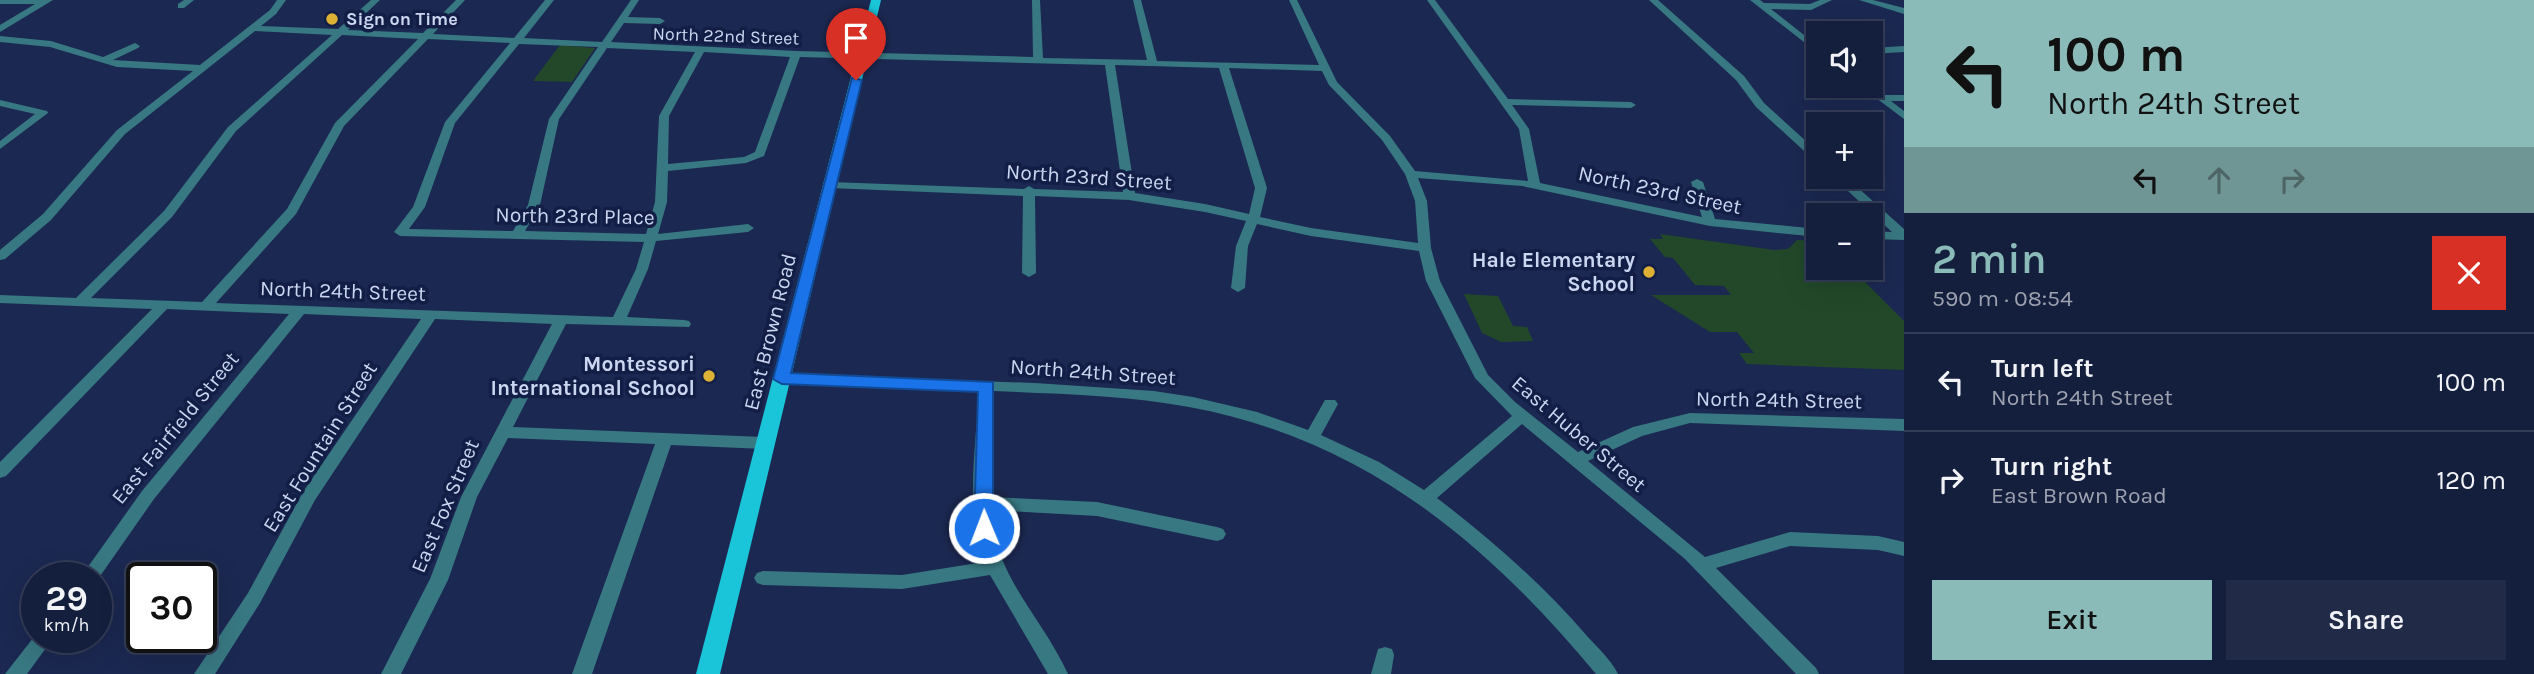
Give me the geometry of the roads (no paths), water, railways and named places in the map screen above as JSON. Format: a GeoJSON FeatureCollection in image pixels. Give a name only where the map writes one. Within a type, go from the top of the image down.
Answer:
{"type":"FeatureCollection","features":[{"type":"Feature","properties":{"kind":"main road","name":"East Brown Road"},"geometry":{"type":"LineString","coordinates":[[708,674],[876,0]]}},
{"type":"Feature","properties":{"kind":"street"},"geometry":{"type":"LineString","coordinates":[[181,6],[190,0]]}},
{"type":"Feature","properties":{"kind":"street"},"geometry":{"type":"LineString","coordinates":[[0,257],[47,216],[121,132],[273,12],[282,0]]}},
{"type":"Feature","properties":{"kind":"street"},"geometry":{"type":"LineString","coordinates":[[79,302],[168,214],[232,129],[376,0]]}},
{"type":"Feature","properties":{"kind":"street"},"geometry":{"type":"LineString","coordinates":[[205,307],[292,211],[340,125],[461,0]]}},
{"type":"Feature","properties":{"kind":"street"},"geometry":{"type":"LineString","coordinates":[[518,39],[550,0]]}},
{"type":"Feature","properties":{"kind":"street"},"geometry":{"type":"LineString","coordinates":[[517,234],[534,205],[554,119],[635,0]]}},
{"type":"Feature","properties":{"kind":"street"},"geometry":{"type":"LineString","coordinates":[[1036,0],[1038,62]]}},
{"type":"Feature","properties":{"kind":"street"},"geometry":{"type":"LineString","coordinates":[[1137,0],[1153,64]]}},
{"type":"Feature","properties":{"kind":"street","name":"East Huber Street"},"geometry":{"type":"LineString","coordinates":[[1293,0],[1337,89],[1386,138],[1410,174],[1421,201],[1425,247],[1437,292],[1472,362],[1488,385],[1521,416],[1703,565],[1809,674]]}},
{"type":"Feature","properties":{"kind":"street"},"geometry":{"type":"LineString","coordinates":[[1431,0],[1526,134],[1535,185]]}},
{"type":"Feature","properties":{"kind":"street"},"geometry":{"type":"LineString","coordinates":[[1653,0],[1740,78],[1764,109],[1806,147]]}},
{"type":"Feature","properties":{"kind":"street"},"geometry":{"type":"LineString","coordinates":[[1759,3],[1811,7],[1828,0]]}},
{"type":"Feature","properties":{"kind":"street"},"geometry":{"type":"LineString","coordinates":[[1863,0],[1904,11]]}},
{"type":"Feature","properties":{"kind":"street"},"geometry":{"type":"LineString","coordinates":[[0,1],[47,1]]}},
{"type":"Feature","properties":{"kind":"street"},"geometry":{"type":"LineString","coordinates":[[0,29],[47,1]]}},
{"type":"Feature","properties":{"kind":"street"},"geometry":{"type":"LineString","coordinates":[[1759,3],[1806,40]]}},
{"type":"Feature","properties":{"kind":"street"},"geometry":{"type":"LineString","coordinates":[[621,20],[660,21]]}},
{"type":"Feature","properties":{"kind":"street","name":"North 22nd Street"},"geometry":{"type":"LineString","coordinates":[[253,28],[518,39],[700,51],[1325,68]]}},
{"type":"Feature","properties":{"kind":"street"},"geometry":{"type":"LineString","coordinates":[[0,39],[51,44],[104,60],[142,67],[202,68]]}},
{"type":"Feature","properties":{"kind":"street","name":"North 23rd Place"},"geometry":{"type":"LineString","coordinates":[[518,39],[450,122],[419,207],[400,232],[651,238],[748,228]]}},
{"type":"Feature","properties":{"kind":"street"},"geometry":{"type":"LineString","coordinates":[[104,60],[135,46]]}},
{"type":"Feature","properties":{"kind":"street"},"geometry":{"type":"LineString","coordinates":[[1883,50],[1904,49]]}},
{"type":"Feature","properties":{"kind":"street"},"geometry":{"type":"LineString","coordinates":[[618,322],[642,269],[661,202],[664,116],[700,51]]}},
{"type":"Feature","properties":{"kind":"street"},"geometry":{"type":"LineString","coordinates":[[663,168],[746,160],[760,154],[796,54]]}},
{"type":"Feature","properties":{"kind":"street"},"geometry":{"type":"LineString","coordinates":[[1110,64],[1129,196]]}},
{"type":"Feature","properties":{"kind":"street"},"geometry":{"type":"LineString","coordinates":[[1223,65],[1260,182],[1260,201],[1242,246],[1238,288]]}},
{"type":"Feature","properties":{"kind":"street"},"geometry":{"type":"LineString","coordinates":[[1881,98],[1904,116]]}},
{"type":"Feature","properties":{"kind":"street"},"geometry":{"type":"LineString","coordinates":[[1883,98],[1904,98]]}},
{"type":"Feature","properties":{"kind":"street"},"geometry":{"type":"LineString","coordinates":[[1504,102],[1631,105]]}},
{"type":"Feature","properties":{"kind":"street"},"geometry":{"type":"LineString","coordinates":[[0,103],[43,113],[0,146]]}},
{"type":"Feature","properties":{"kind":"street","name":"North 23rd Street"},"geometry":{"type":"LineString","coordinates":[[1410,174],[1535,185],[1710,222],[1806,232]]}},
{"type":"Feature","properties":{"kind":"street"},"geometry":{"type":"LineString","coordinates":[[1697,182],[1710,222]]}},
{"type":"Feature","properties":{"kind":"street","name":"North 23rd Street"},"geometry":{"type":"LineString","coordinates":[[830,185],[1028,190],[1129,196],[1311,232],[1425,247]]}},
{"type":"Feature","properties":{"kind":"street"},"geometry":{"type":"LineString","coordinates":[[1852,189],[1904,236]]}},
{"type":"Feature","properties":{"kind":"street"},"geometry":{"type":"LineString","coordinates":[[1028,190],[1030,273]]}},
{"type":"Feature","properties":{"kind":"street"},"geometry":{"type":"LineString","coordinates":[[1883,235],[1904,236]]}},
{"type":"Feature","properties":{"kind":"street","name":"North 24th Street"},"geometry":{"type":"LineString","coordinates":[[2,301],[684,324]]}},
{"type":"Feature","properties":{"kind":"street"},"geometry":{"type":"LineString","coordinates":[[0,472],[164,305]]}},
{"type":"Feature","properties":{"kind":"street","name":"East Fairfield Street"},"geometry":{"type":"LineString","coordinates":[[100,562],[148,495],[300,310]]}},
{"type":"Feature","properties":{"kind":"street","name":"East Fountain Street"},"geometry":{"type":"LineString","coordinates":[[204,674],[254,597],[309,496],[431,315]]}},
{"type":"Feature","properties":{"kind":"street","name":"East Fox Street"},"geometry":{"type":"LineString","coordinates":[[391,674],[439,580],[469,497],[561,320]]}},
{"type":"Feature","properties":{"kind":"street","name":"North 24th Street"},"geometry":{"type":"LineString","coordinates":[[782,379],[987,386],[1172,398],[1232,411],[1312,437],[1366,463],[1426,498],[1482,541],[1530,584],[1608,674]]}},
{"type":"Feature","properties":{"kind":"street"},"geometry":{"type":"LineString","coordinates":[[987,386],[984,528],[996,568],[1058,674]]}},
{"type":"Feature","properties":{"kind":"street"},"geometry":{"type":"LineString","coordinates":[[1312,437],[1330,404]]}},
{"type":"Feature","properties":{"kind":"street"},"geometry":{"type":"LineString","coordinates":[[1426,498],[1521,416]]}},
{"type":"Feature","properties":{"kind":"street","name":"North 24th Street"},"geometry":{"type":"LineString","coordinates":[[1576,460],[1638,431],[1690,418],[1904,425]]}},
{"type":"Feature","properties":{"kind":"street"},"geometry":{"type":"LineString","coordinates":[[503,432],[766,443]]}},
{"type":"Feature","properties":{"kind":"street"},"geometry":{"type":"LineString","coordinates":[[582,674],[665,439]]}},
{"type":"Feature","properties":{"kind":"street"},"geometry":{"type":"LineString","coordinates":[[983,503],[1097,509],[1217,534]]}},
{"type":"Feature","properties":{"kind":"street"},"geometry":{"type":"LineString","coordinates":[[1703,565],[1790,539],[1878,542],[1904,549]]}},
{"type":"Feature","properties":{"kind":"street"},"geometry":{"type":"LineString","coordinates":[[764,578],[902,582],[996,568]]}},
{"type":"Feature","properties":{"kind":"street"},"geometry":{"type":"LineString","coordinates":[[15,674],[32,653]]}},
{"type":"Feature","properties":{"kind":"place","name":"Sign on Time"},"geometry":{"type":"Point","coordinates":[332,19]}},
{"type":"Feature","properties":{"kind":"place","name":"Hale Elementary School"},"geometry":{"type":"Point","coordinates":[1649,272]}},
{"type":"Feature","properties":{"kind":"place","name":"Montessori International School"},"geometry":{"type":"Point","coordinates":[709,376]}}]}
